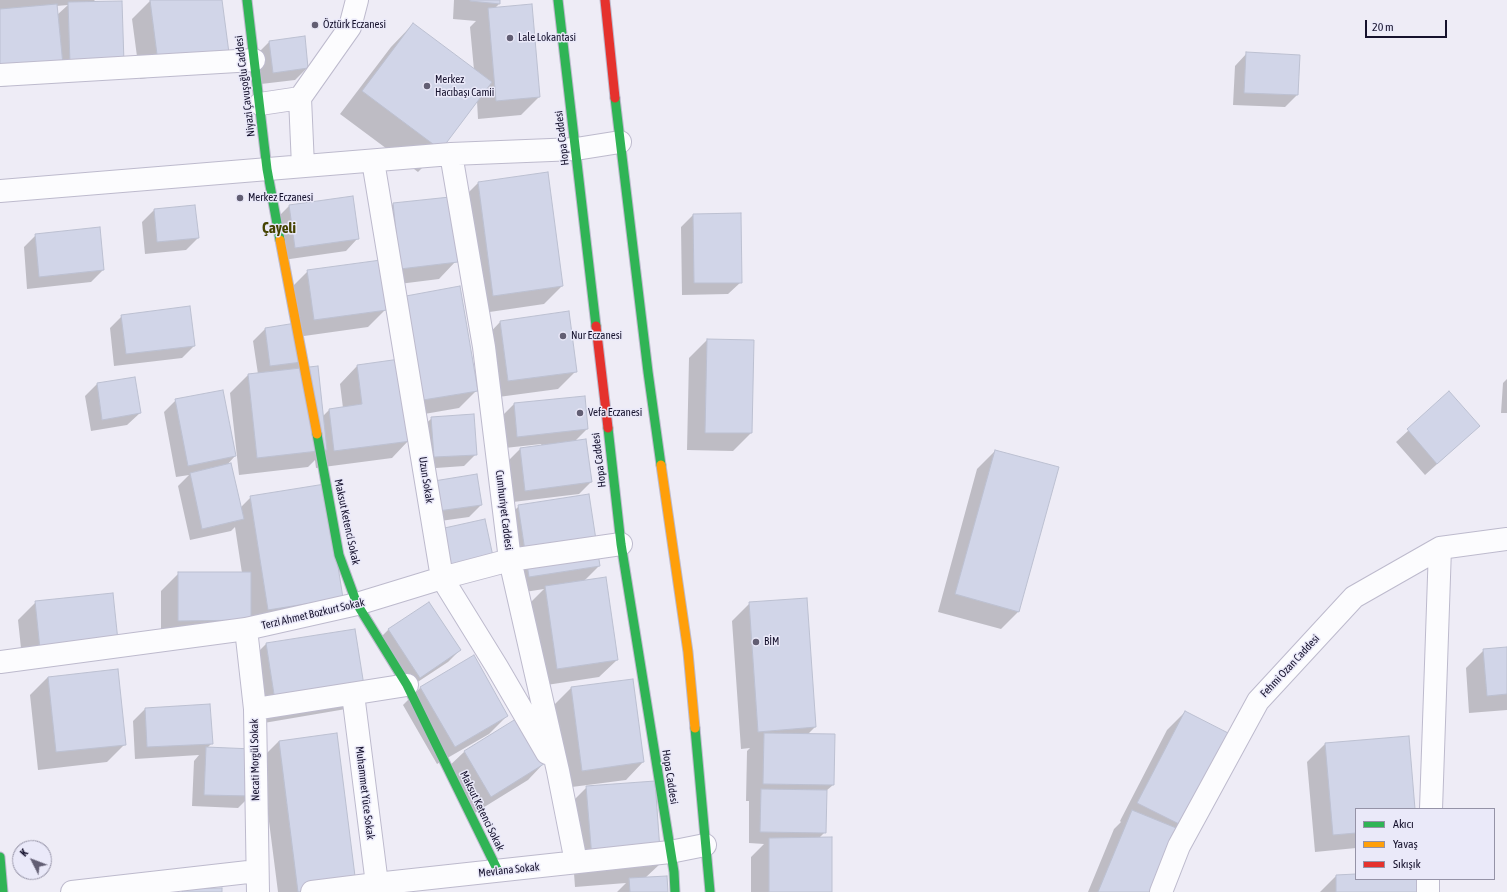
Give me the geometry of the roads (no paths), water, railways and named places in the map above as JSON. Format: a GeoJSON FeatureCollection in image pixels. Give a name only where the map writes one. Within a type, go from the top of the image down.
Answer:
{"type":"FeatureCollection","features":[{"type":"Feature","properties":{"kind":"main road","name":"Niyazi Çavuşoğlu Caddesi"},"geometry":{"type":"LineString","coordinates":[[247,0],[267,169]]}},
{"type":"Feature","properties":{"kind":"main road","name":"Hopa Caddesi"},"geometry":{"type":"LineString","coordinates":[[558,0],[621,544],[675,892]]}},
{"type":"Feature","properties":{"kind":"main road"},"geometry":{"type":"LineString","coordinates":[[605,0],[620,142],[648,372],[688,652],[710,892]]}},
{"type":"Feature","properties":{"kind":"main road","name":"Maksut Ketenci Sokak"},"geometry":{"type":"LineString","coordinates":[[267,169],[340,556],[357,604],[406,685],[498,871]]}},
{"type":"Feature","properties":{"kind":"main road"},"geometry":{"type":"LineString","coordinates":[[0,858],[3,892]]}},
{"type":"Feature","properties":{"kind":"street"},"geometry":{"type":"LineString","coordinates":[[303,166],[300,98],[350,27],[357,0]]}},
{"type":"Feature","properties":{"kind":"street"},"geometry":{"type":"LineString","coordinates":[[0,75],[254,60]]}},
{"type":"Feature","properties":{"kind":"street"},"geometry":{"type":"LineString","coordinates":[[260,104],[300,98]]}},
{"type":"Feature","properties":{"kind":"street"},"geometry":{"type":"LineString","coordinates":[[0,191],[451,154],[576,149],[620,142]]}},
{"type":"Feature","properties":{"kind":"street","name":"Cumhuriyet Caddesi"},"geometry":{"type":"LineString","coordinates":[[451,154],[484,347],[510,560],[558,771],[576,862]]}},
{"type":"Feature","properties":{"kind":"street","name":"Uzun Sokak"},"geometry":{"type":"LineString","coordinates":[[373,160],[442,578],[497,667],[558,771]]}},
{"type":"Feature","properties":{"kind":"street","name":"Fehmi Ozan Caddesi"},"geometry":{"type":"LineString","coordinates":[[1162,892],[1179,846],[1258,701],[1354,597],[1440,548],[1507,539]]}},
{"type":"Feature","properties":{"kind":"street","name":"Terzi Ahmet Bozkurt Sokak"},"geometry":{"type":"LineString","coordinates":[[0,662],[246,629],[357,604],[442,578],[510,560],[621,544]]}},
{"type":"Feature","properties":{"kind":"street"},"geometry":{"type":"LineString","coordinates":[[1431,808],[1440,548]]}},
{"type":"Feature","properties":{"kind":"street","name":"Necati Morgül Sokak"},"geometry":{"type":"LineString","coordinates":[[246,629],[255,709],[258,892]]}},
{"type":"Feature","properties":{"kind":"street"},"geometry":{"type":"LineString","coordinates":[[255,709],[406,685]]}},
{"type":"Feature","properties":{"kind":"street","name":"Muhammet Yüce Sokak"},"geometry":{"type":"LineString","coordinates":[[353,694],[377,888]]}},
{"type":"Feature","properties":{"kind":"street","name":"Mevlana Sokak"},"geometry":{"type":"LineString","coordinates":[[312,892],[377,888],[498,871],[670,852],[705,845]]}},
{"type":"Feature","properties":{"kind":"street"},"geometry":{"type":"LineString","coordinates":[[72,892],[257,871]]}},
{"type":"Feature","properties":{"kind":"street"},"geometry":{"type":"LineString","coordinates":[[1428,880],[1428,892]]}},
{"type":"Feature","properties":{"kind":"place","name":"Öztürk Eczanesi"},"geometry":{"type":"Point","coordinates":[315,25]}},
{"type":"Feature","properties":{"kind":"place","name":"Lale Lokantasi"},"geometry":{"type":"Point","coordinates":[510,38]}},
{"type":"Feature","properties":{"kind":"place","name":"Merkez Hacıbaşı Camii"},"geometry":{"type":"Point","coordinates":[427,86]}},
{"type":"Feature","properties":{"kind":"place","name":"Merkez Eczanesi"},"geometry":{"type":"Point","coordinates":[240,198]}},
{"type":"Feature","properties":{"kind":"place","name":"Nur Eczanesi"},"geometry":{"type":"Point","coordinates":[563,336]}},
{"type":"Feature","properties":{"kind":"place","name":"Vefa Eczanesi"},"geometry":{"type":"Point","coordinates":[580,413]}},
{"type":"Feature","properties":{"kind":"place","name":"BİM"},"geometry":{"type":"Point","coordinates":[756,642]}},
{"type":"Feature","properties":{"kind":"district","name":"Çayeli"},"geometry":{"type":"Point","coordinates":[279,228]}}]}
